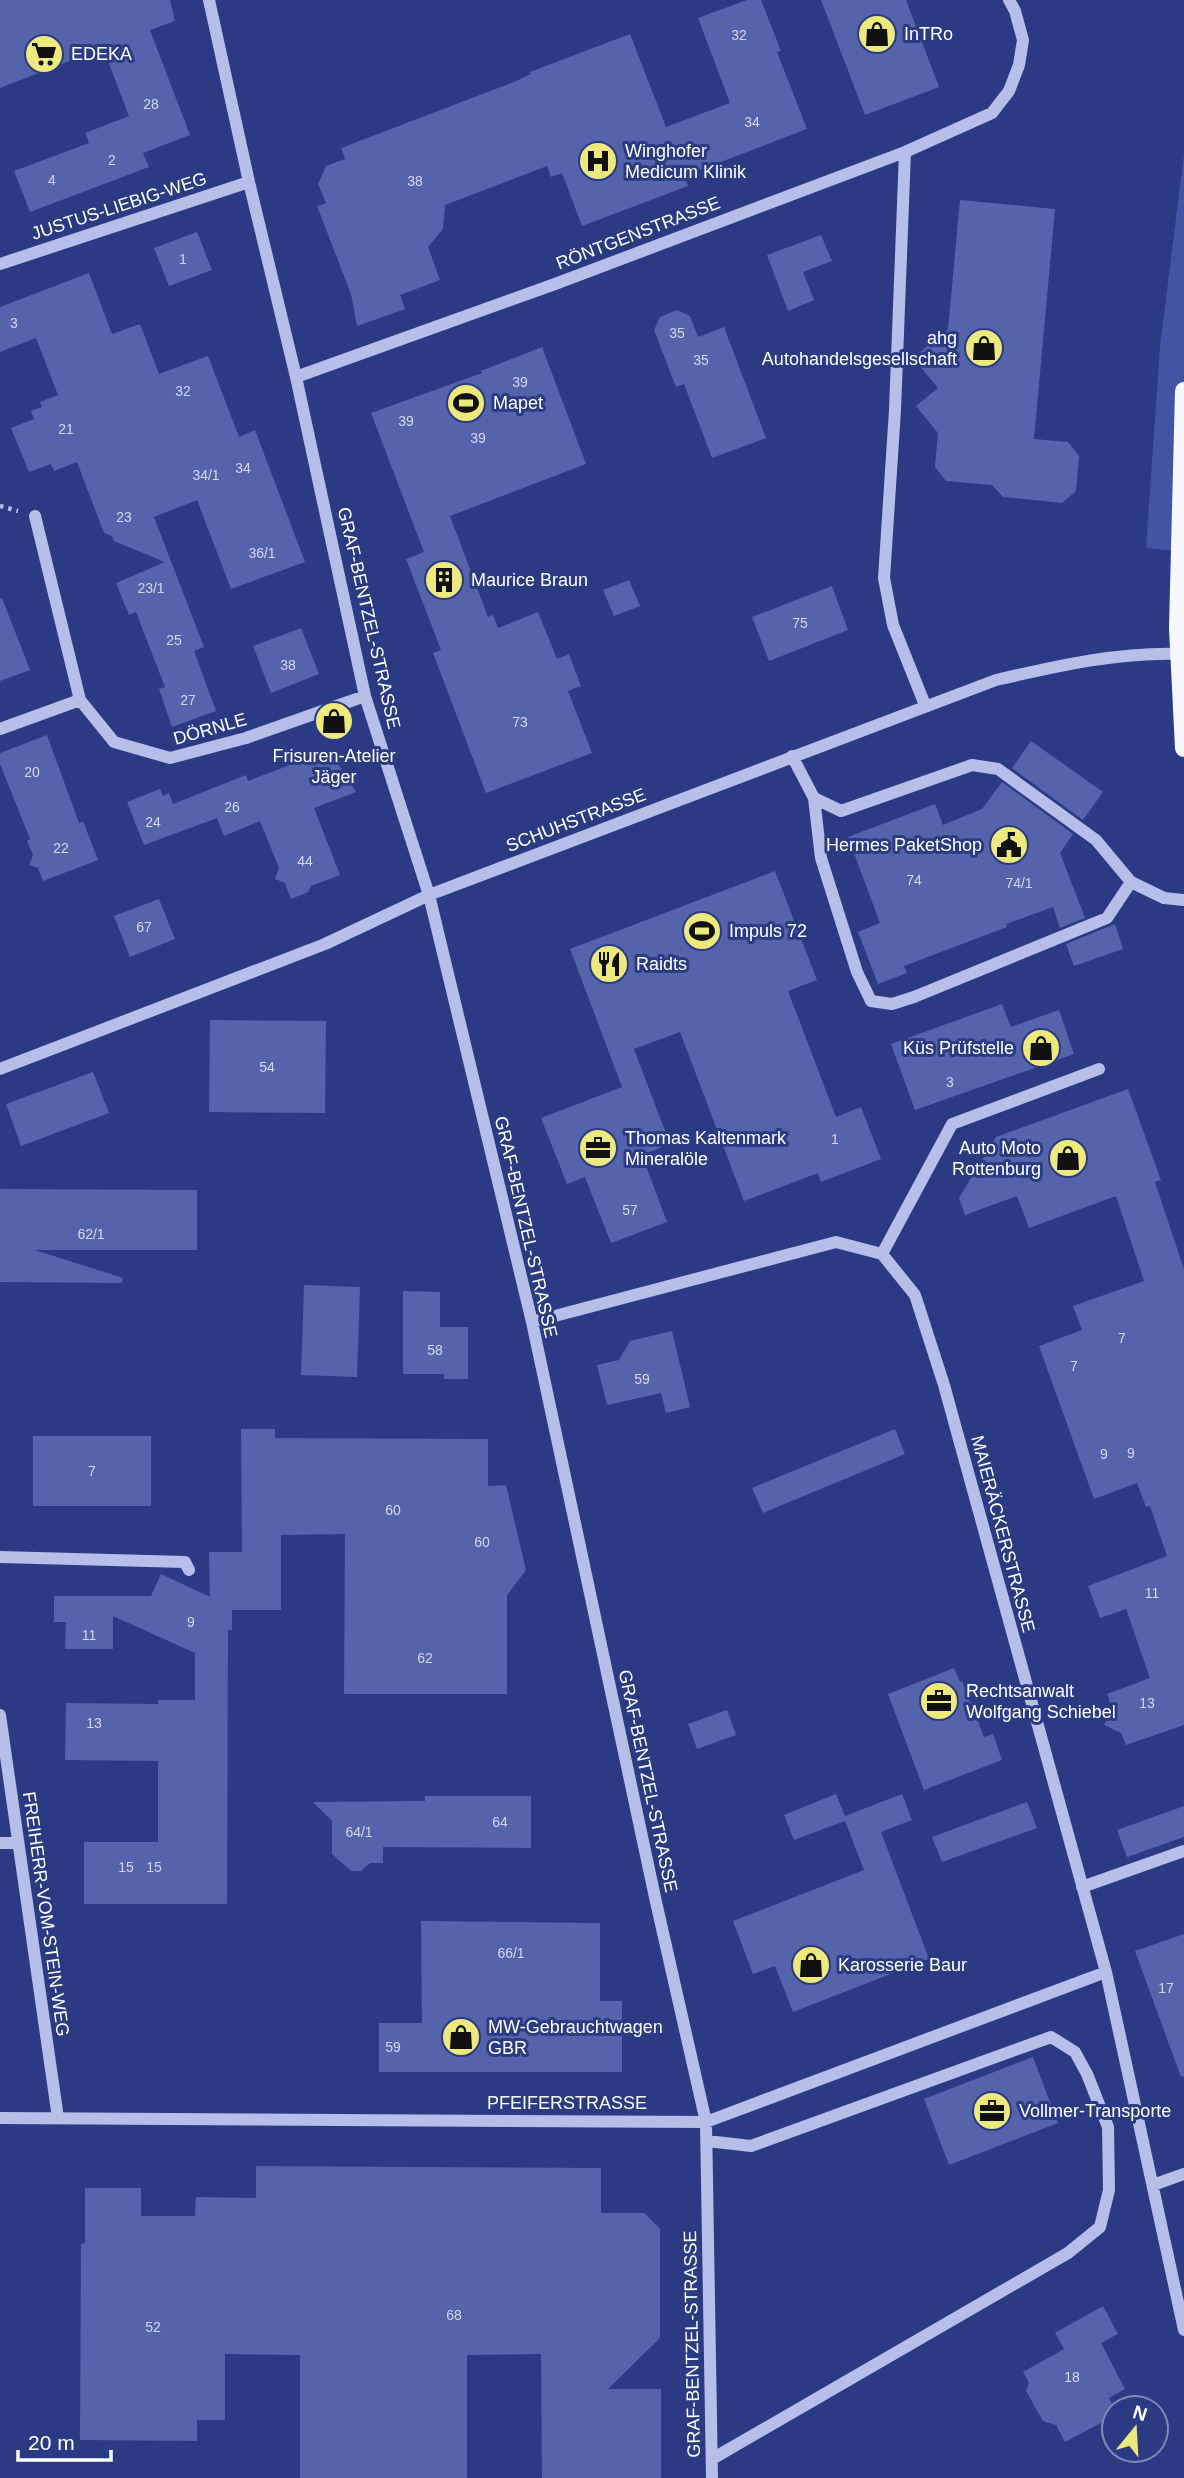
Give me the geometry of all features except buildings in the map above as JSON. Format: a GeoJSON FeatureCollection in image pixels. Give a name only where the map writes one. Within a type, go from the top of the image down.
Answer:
{"type":"FeatureCollection","features":[{"type":"Feature","properties":{"kind":"main road"},"geometry":{"type":"LineString","coordinates":[[1184,391],[1178,547],[1184,748]]}},
{"type":"Feature","properties":{"kind":"street","name":"GRAF-BENTZEL-STRASSE"},"geometry":{"type":"LineString","coordinates":[[209,0],[296,377],[365,696],[429,895],[532,1322],[653,1889],[706,2122],[712,2478]]}},
{"type":"Feature","properties":{"kind":"street","name":"RÖNTGENSTRASSE"},"geometry":{"type":"LineString","coordinates":[[296,377],[555,284],[905,152],[992,113],[1009,91],[1019,65],[1023,40],[1009,0]]}},
{"type":"Feature","properties":{"kind":"street"},"geometry":{"type":"LineString","coordinates":[[905,152],[895,410],[884,578],[893,625],[925,705]]}},
{"type":"Feature","properties":{"kind":"street","name":"JUSTUS-LIEBIG-WEG"},"geometry":{"type":"LineString","coordinates":[[0,264],[249,182]]}},
{"type":"Feature","properties":{"kind":"street","name":"DÖRNLE"},"geometry":{"type":"LineString","coordinates":[[36,516],[80,700],[114,742],[170,758],[246,737],[365,696]]}},
{"type":"Feature","properties":{"kind":"street","name":"SCHUHSTRASSE"},"geometry":{"type":"LineString","coordinates":[[0,1069],[325,944],[429,895],[996,680],[1052,667],[1135,655],[1181,654]]}},
{"type":"Feature","properties":{"kind":"street"},"geometry":{"type":"LineString","coordinates":[[0,729],[80,700]]}},
{"type":"Feature","properties":{"kind":"street"},"geometry":{"type":"LineString","coordinates":[[792,756],[814,798],[821,858],[857,972],[871,1001],[892,1004],[914,997],[1107,918],[1131,882]]}},
{"type":"Feature","properties":{"kind":"street"},"geometry":{"type":"LineString","coordinates":[[814,798],[841,811],[972,765],[998,769],[1096,840],[1131,882],[1164,898],[1184,900]]}},
{"type":"Feature","properties":{"kind":"street"},"geometry":{"type":"LineString","coordinates":[[532,1322],[836,1242],[882,1254],[952,1124],[1098,1069]]}},
{"type":"Feature","properties":{"kind":"street","name":"MAIERÄCKERSTRASSE"},"geometry":{"type":"LineString","coordinates":[[882,1254],[915,1295],[944,1385],[1106,1972],[1184,2330]]}},
{"type":"Feature","properties":{"kind":"street"},"geometry":{"type":"LineString","coordinates":[[0,1557],[186,1562],[189,1570]]}},
{"type":"Feature","properties":{"kind":"street","name":"FREIHERR-VOM-STEIN-WEG"},"geometry":{"type":"LineString","coordinates":[[0,1715],[58,2118]]}},
{"type":"Feature","properties":{"kind":"street"},"geometry":{"type":"LineString","coordinates":[[0,1843],[18,1843]]}},
{"type":"Feature","properties":{"kind":"street"},"geometry":{"type":"LineString","coordinates":[[1082,1886],[1184,1851]]}},
{"type":"Feature","properties":{"kind":"street","name":"PFEIFERSTRASSE"},"geometry":{"type":"LineString","coordinates":[[0,2118],[706,2122],[1106,1972]]}},
{"type":"Feature","properties":{"kind":"street"},"geometry":{"type":"LineString","coordinates":[[706,2141],[751,2146],[1051,2037],[1075,2052],[1087,2074],[1108,2127],[1109,2190],[1100,2227],[1068,2253],[712,2459]]}},
{"type":"Feature","properties":{"kind":"street"},"geometry":{"type":"LineString","coordinates":[[1153,2185],[1184,2174]]}},
{"type":"Feature","properties":{"kind":"shaded area"},"geometry":{"type":"Polygon","coordinates":[[[1184,154],[1184,552],[1146,548],[1160,347],[1184,154]]]}},
{"type":"Feature","properties":{"kind":"place","name":"InTRo"},"geometry":{"type":"Point","coordinates":[877,34]}},
{"type":"Feature","properties":{"kind":"place","name":"EDEKA"},"geometry":{"type":"Point","coordinates":[44,54]}},
{"type":"Feature","properties":{"kind":"place","name":"Winghofer Medicum Klinik"},"geometry":{"type":"Point","coordinates":[598,161]}},
{"type":"Feature","properties":{"kind":"place","name":"ahg Autohandelsgesellschaft"},"geometry":{"type":"Point","coordinates":[984,348]}},
{"type":"Feature","properties":{"kind":"place","name":"Mapet"},"geometry":{"type":"Point","coordinates":[466,403]}},
{"type":"Feature","properties":{"kind":"place","name":"Maurice Braun"},"geometry":{"type":"Point","coordinates":[444,580]}},
{"type":"Feature","properties":{"kind":"place","name":"Frisuren-Atelier Jäger"},"geometry":{"type":"Point","coordinates":[334,721]}},
{"type":"Feature","properties":{"kind":"place","name":"Hermes PaketShop"},"geometry":{"type":"Point","coordinates":[1009,845]}},
{"type":"Feature","properties":{"kind":"place","name":"Impuls 72"},"geometry":{"type":"Point","coordinates":[702,931]}},
{"type":"Feature","properties":{"kind":"place","name":"Raidts"},"geometry":{"type":"Point","coordinates":[609,964]}},
{"type":"Feature","properties":{"kind":"place","name":"Küs Prüfstelle"},"geometry":{"type":"Point","coordinates":[1041,1048]}},
{"type":"Feature","properties":{"kind":"place","name":"Thomas Kaltenmark Mineralöle"},"geometry":{"type":"Point","coordinates":[598,1148]}},
{"type":"Feature","properties":{"kind":"place","name":"Auto Moto Rottenburg"},"geometry":{"type":"Point","coordinates":[1068,1158]}},
{"type":"Feature","properties":{"kind":"place","name":"Rechtsanwalt Wolfgang Schiebel"},"geometry":{"type":"Point","coordinates":[939,1701]}},
{"type":"Feature","properties":{"kind":"place","name":"Karosserie Baur"},"geometry":{"type":"Point","coordinates":[811,1965]}},
{"type":"Feature","properties":{"kind":"place","name":"MW-Gebrauchtwagen GBR"},"geometry":{"type":"Point","coordinates":[461,2037]}},
{"type":"Feature","properties":{"kind":"place","name":"Vollmer-Transporte"},"geometry":{"type":"Point","coordinates":[992,2111]}}]}
